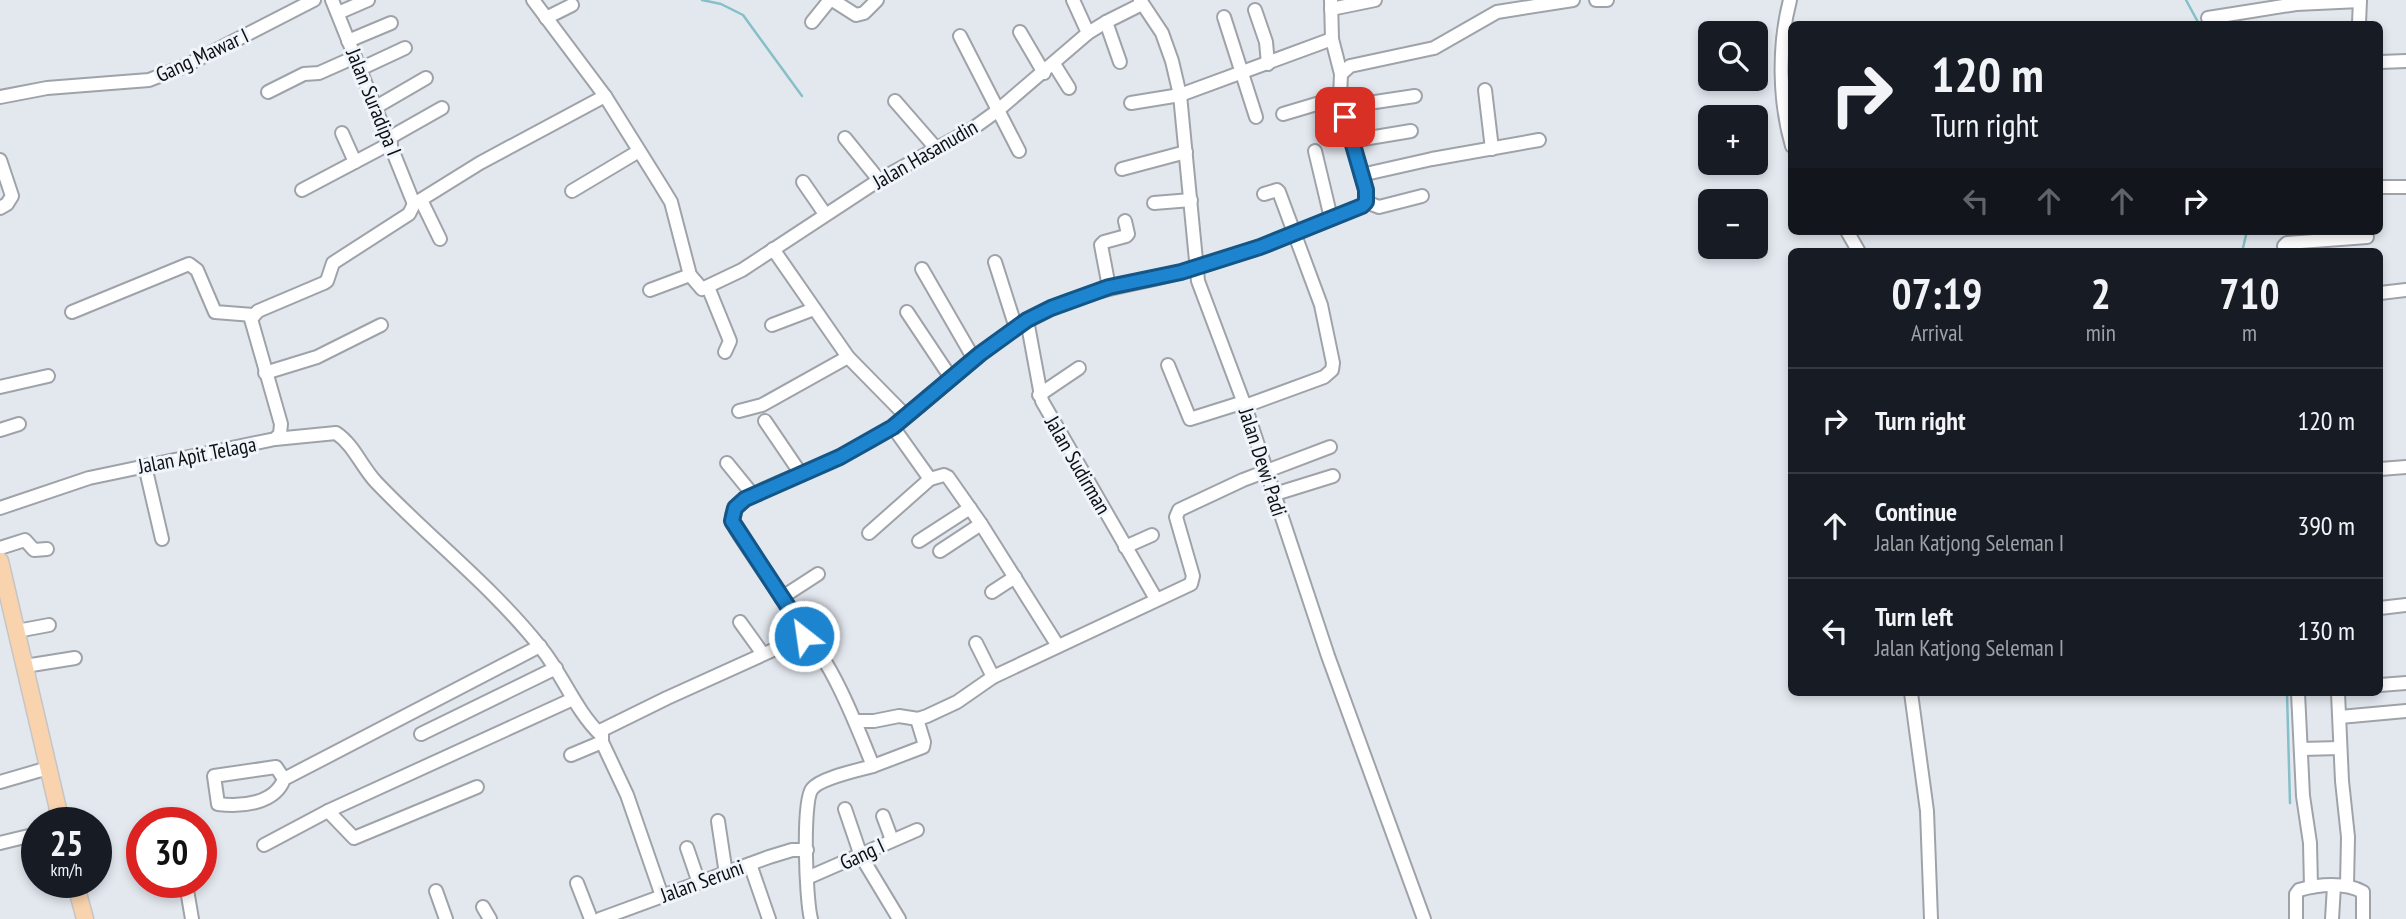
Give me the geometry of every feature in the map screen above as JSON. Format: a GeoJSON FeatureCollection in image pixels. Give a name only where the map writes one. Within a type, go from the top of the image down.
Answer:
{"type":"FeatureCollection","features":[{"type":"Feature","properties":{"kind":"main road"},"geometry":{"type":"LineString","coordinates":[[0,561],[6,613],[17,631],[57,807]]}},
{"type":"Feature","properties":{"kind":"main road"},"geometry":{"type":"LineString","coordinates":[[79,898],[85,919]]}},
{"type":"Feature","properties":{"kind":"street","name":"Gang Mawar I"},"geometry":{"type":"LineString","coordinates":[[0,97],[47,88],[149,80],[185,66],[314,0]]}},
{"type":"Feature","properties":{"kind":"street","name":"Jalan Suradipa I"},"geometry":{"type":"LineString","coordinates":[[332,0],[417,202],[440,239]]}},
{"type":"Feature","properties":{"kind":"street"},"geometry":{"type":"LineString","coordinates":[[338,13],[368,0]]}},
{"type":"Feature","properties":{"kind":"street"},"geometry":{"type":"LineString","coordinates":[[533,0],[605,96],[670,202],[690,275],[703,288],[730,341],[725,352]]}},
{"type":"Feature","properties":{"kind":"street"},"geometry":{"type":"LineString","coordinates":[[813,22],[829,1],[834,1],[856,15],[864,13],[877,0]]}},
{"type":"Feature","properties":{"kind":"street"},"geometry":{"type":"LineString","coordinates":[[1073,0],[1088,33]]}},
{"type":"Feature","properties":{"kind":"street"},"geometry":{"type":"LineString","coordinates":[[873,766],[855,721],[816,648],[804,636],[804,631],[732,521],[735,508],[753,495],[840,457],[893,427],[974,359],[1021,324],[1084,295],[1109,287],[1157,278],[1260,247],[1294,231],[1362,206],[1366,202],[1366,190],[1341,102],[1341,74],[1332,40],[1331,4],[1375,0]]}},
{"type":"Feature","properties":{"kind":"street"},"geometry":{"type":"LineString","coordinates":[[1341,74],[1350,66],[1434,48],[1497,12],[1573,0]]}},
{"type":"Feature","properties":{"kind":"street"},"geometry":{"type":"LineString","coordinates":[[1595,0],[1606,0]]}},
{"type":"Feature","properties":{"kind":"street"},"geometry":{"type":"LineString","coordinates":[[1788,131],[1785,120],[1783,43],[1790,0]]}},
{"type":"Feature","properties":{"kind":"street"},"geometry":{"type":"LineString","coordinates":[[2208,18],[2296,2],[2360,0],[2360,21]]}},
{"type":"Feature","properties":{"kind":"street","name":"Jalan Hasanudin"},"geometry":{"type":"LineString","coordinates":[[703,288],[742,270],[879,180],[972,129],[1049,69],[1088,33],[1141,2]]}},
{"type":"Feature","properties":{"kind":"street","name":"Jalan Dewi Padi"},"geometry":{"type":"LineString","coordinates":[[1141,2],[1162,33],[1180,95],[1199,281],[1245,404],[1328,656],[1424,919]]}},
{"type":"Feature","properties":{"kind":"street"},"geometry":{"type":"LineString","coordinates":[[546,18],[572,5]]}},
{"type":"Feature","properties":{"kind":"street"},"geometry":{"type":"LineString","coordinates":[[1255,10],[1266,43],[1268,64]]}},
{"type":"Feature","properties":{"kind":"street"},"geometry":{"type":"LineString","coordinates":[[1224,17],[1256,117]]}},
{"type":"Feature","properties":{"kind":"street"},"geometry":{"type":"LineString","coordinates":[[1106,22],[1119,62]]}},
{"type":"Feature","properties":{"kind":"street"},"geometry":{"type":"LineString","coordinates":[[348,40],[391,23]]}},
{"type":"Feature","properties":{"kind":"street"},"geometry":{"type":"LineString","coordinates":[[1020,32],[1049,69],[1069,88]]}},
{"type":"Feature","properties":{"kind":"street"},"geometry":{"type":"LineString","coordinates":[[960,36],[1019,151]]}},
{"type":"Feature","properties":{"kind":"street"},"geometry":{"type":"LineString","coordinates":[[1131,103],[1180,95],[1332,40]]}},
{"type":"Feature","properties":{"kind":"street"},"geometry":{"type":"LineString","coordinates":[[268,92],[304,74],[358,63],[405,48]]}},
{"type":"Feature","properties":{"kind":"street"},"geometry":{"type":"LineString","coordinates":[[2383,62],[2406,61]]}},
{"type":"Feature","properties":{"kind":"street"},"geometry":{"type":"LineString","coordinates":[[376,107],[426,79]]}},
{"type":"Feature","properties":{"kind":"street"},"geometry":{"type":"LineString","coordinates":[[1486,90],[1492,149]]}},
{"type":"Feature","properties":{"kind":"street"},"geometry":{"type":"LineString","coordinates":[[72,312],[189,264],[197,270],[215,312],[253,314],[324,284],[333,262],[409,214],[417,202],[480,163],[605,96]]}},
{"type":"Feature","properties":{"kind":"street"},"geometry":{"type":"LineString","coordinates":[[1283,114],[1341,102],[1415,96]]}},
{"type":"Feature","properties":{"kind":"street"},"geometry":{"type":"LineString","coordinates":[[895,101],[935,147]]}},
{"type":"Feature","properties":{"kind":"street"},"geometry":{"type":"LineString","coordinates":[[302,190],[355,162],[442,108]]}},
{"type":"Feature","properties":{"kind":"street"},"geometry":{"type":"LineString","coordinates":[[1351,141],[1410,131]]}},
{"type":"Feature","properties":{"kind":"street"},"geometry":{"type":"LineString","coordinates":[[342,133],[355,162]]}},
{"type":"Feature","properties":{"kind":"street"},"geometry":{"type":"LineString","coordinates":[[845,138],[879,180]]}},
{"type":"Feature","properties":{"kind":"street"},"geometry":{"type":"LineString","coordinates":[[1361,175],[1539,140]]}},
{"type":"Feature","properties":{"kind":"street"},"geometry":{"type":"LineString","coordinates":[[572,191],[639,151]]}},
{"type":"Feature","properties":{"kind":"street"},"geometry":{"type":"LineString","coordinates":[[1315,151],[1331,218]]}},
{"type":"Feature","properties":{"kind":"street"},"geometry":{"type":"LineString","coordinates":[[1122,169],[1186,152]]}},
{"type":"Feature","properties":{"kind":"street"},"geometry":{"type":"LineString","coordinates":[[0,160],[12,196],[7,204],[0,208]]}},
{"type":"Feature","properties":{"kind":"street"},"geometry":{"type":"LineString","coordinates":[[803,182],[825,214]]}},
{"type":"Feature","properties":{"kind":"street"},"geometry":{"type":"LineString","coordinates":[[2383,187],[2406,187]]}},
{"type":"Feature","properties":{"kind":"street"},"geometry":{"type":"LineString","coordinates":[[1168,365],[1190,419],[1245,404],[1324,377],[1332,370],[1321,305],[1279,192],[1277,190],[1264,194]]}},
{"type":"Feature","properties":{"kind":"street"},"geometry":{"type":"LineString","coordinates":[[1366,202],[1379,207],[1422,196]]}},
{"type":"Feature","properties":{"kind":"street"},"geometry":{"type":"LineString","coordinates":[[1154,203],[1191,200]]}},
{"type":"Feature","properties":{"kind":"street"},"geometry":{"type":"LineString","coordinates":[[1109,287],[1101,246],[1104,242],[1126,236],[1125,220]]}},
{"type":"Feature","properties":{"kind":"street"},"geometry":{"type":"LineString","coordinates":[[2284,248],[2287,243],[2358,235]]}},
{"type":"Feature","properties":{"kind":"street"},"geometry":{"type":"LineString","coordinates":[[773,249],[848,356],[906,416]]}},
{"type":"Feature","properties":{"kind":"street","name":"Jalan Sudirman"},"geometry":{"type":"LineString","coordinates":[[995,262],[1021,324],[1039,395],[1156,599]]}},
{"type":"Feature","properties":{"kind":"street"},"geometry":{"type":"LineString","coordinates":[[922,269],[974,359]]}},
{"type":"Feature","properties":{"kind":"street"},"geometry":{"type":"LineString","coordinates":[[650,290],[690,275]]}},
{"type":"Feature","properties":{"kind":"street"},"geometry":{"type":"LineString","coordinates":[[2383,293],[2406,290]]}},
{"type":"Feature","properties":{"kind":"street"},"geometry":{"type":"LineString","coordinates":[[772,326],[814,309]]}},
{"type":"Feature","properties":{"kind":"street"},"geometry":{"type":"LineString","coordinates":[[906,312],[951,378]]}},
{"type":"Feature","properties":{"kind":"street","name":"Jalan Apit Telaga"},"geometry":{"type":"LineString","coordinates":[[0,508],[89,478],[275,439],[280,434],[281,424],[251,319],[253,314]]}},
{"type":"Feature","properties":{"kind":"street"},"geometry":{"type":"LineString","coordinates":[[265,373],[317,357],[381,325]]}},
{"type":"Feature","properties":{"kind":"street"},"geometry":{"type":"LineString","coordinates":[[738,411],[762,405],[848,356]]}},
{"type":"Feature","properties":{"kind":"street"},"geometry":{"type":"LineString","coordinates":[[1039,395],[1080,368]]}},
{"type":"Feature","properties":{"kind":"street"},"geometry":{"type":"LineString","coordinates":[[0,387],[48,376]]}},
{"type":"Feature","properties":{"kind":"street"},"geometry":{"type":"LineString","coordinates":[[765,421],[801,474]]}},
{"type":"Feature","properties":{"kind":"street"},"geometry":{"type":"LineString","coordinates":[[0,430],[19,424]]}},
{"type":"Feature","properties":{"kind":"street"},"geometry":{"type":"LineString","coordinates":[[893,427],[930,479]]}},
{"type":"Feature","properties":{"kind":"street"},"geometry":{"type":"LineString","coordinates":[[275,439],[336,433],[344,438],[376,482],[467,568],[540,646],[573,699],[602,738],[627,794],[662,896]]}},
{"type":"Feature","properties":{"kind":"street"},"geometry":{"type":"LineString","coordinates":[[855,721],[874,722],[899,716],[917,719],[957,702],[993,677],[1191,584],[1193,581],[1176,517],[1179,510],[1267,471],[1330,447]]}},
{"type":"Feature","properties":{"kind":"street"},"geometry":{"type":"LineString","coordinates":[[727,463],[753,495]]}},
{"type":"Feature","properties":{"kind":"street"},"geometry":{"type":"LineString","coordinates":[[145,466],[162,539]]}},
{"type":"Feature","properties":{"kind":"street"},"geometry":{"type":"LineString","coordinates":[[2383,469],[2406,467]]}},
{"type":"Feature","properties":{"kind":"street"},"geometry":{"type":"LineString","coordinates":[[869,533],[930,479],[944,475],[948,477],[1058,646]]}},
{"type":"Feature","properties":{"kind":"street"},"geometry":{"type":"LineString","coordinates":[[1275,494],[1333,476]]}},
{"type":"Feature","properties":{"kind":"street"},"geometry":{"type":"LineString","coordinates":[[919,541],[970,508]]}},
{"type":"Feature","properties":{"kind":"street"},"geometry":{"type":"LineString","coordinates":[[940,551],[981,524]]}},
{"type":"Feature","properties":{"kind":"street"},"geometry":{"type":"LineString","coordinates":[[1125,547],[1152,535]]}},
{"type":"Feature","properties":{"kind":"street"},"geometry":{"type":"LineString","coordinates":[[0,548],[25,540],[34,550],[47,549]]}},
{"type":"Feature","properties":{"kind":"street"},"geometry":{"type":"LineString","coordinates":[[781,598],[818,574]]}},
{"type":"Feature","properties":{"kind":"street"},"geometry":{"type":"LineString","coordinates":[[992,592],[1015,577]]}},
{"type":"Feature","properties":{"kind":"street"},"geometry":{"type":"LineString","coordinates":[[2383,608],[2406,605]]}},
{"type":"Feature","properties":{"kind":"street"},"geometry":{"type":"LineString","coordinates":[[740,622],[763,654]]}},
{"type":"Feature","properties":{"kind":"street"},"geometry":{"type":"LineString","coordinates":[[17,631],[49,625]]}},
{"type":"Feature","properties":{"kind":"street"},"geometry":{"type":"LineString","coordinates":[[571,755],[602,738],[605,727],[804,636]]}},
{"type":"Feature","properties":{"kind":"street"},"geometry":{"type":"LineString","coordinates":[[976,643],[993,677]]}},
{"type":"Feature","properties":{"kind":"street"},"geometry":{"type":"LineString","coordinates":[[284,779],[276,767],[214,776],[218,804],[233,806],[254,803],[269,797],[281,788],[284,779],[540,646]]}},
{"type":"Feature","properties":{"kind":"street"},"geometry":{"type":"LineString","coordinates":[[25,666],[75,658]]}},
{"type":"Feature","properties":{"kind":"street"},"geometry":{"type":"LineString","coordinates":[[421,734],[556,668]]}},
{"type":"Feature","properties":{"kind":"street"},"geometry":{"type":"LineString","coordinates":[[2383,685],[2406,683]]}},
{"type":"Feature","properties":{"kind":"street"},"geometry":{"type":"LineString","coordinates":[[1911,696],[1927,811],[1931,919]]}},
{"type":"Feature","properties":{"kind":"street"},"geometry":{"type":"LineString","coordinates":[[2298,696],[2311,887]]}},
{"type":"Feature","properties":{"kind":"street"},"geometry":{"type":"LineString","coordinates":[[2332,919],[2348,837],[2338,696]]}},
{"type":"Feature","properties":{"kind":"street"},"geometry":{"type":"LineString","coordinates":[[264,845],[328,811],[573,699]]}},
{"type":"Feature","properties":{"kind":"street"},"geometry":{"type":"LineString","coordinates":[[2340,717],[2406,711]]}},
{"type":"Feature","properties":{"kind":"street"},"geometry":{"type":"LineString","coordinates":[[811,919],[807,878],[808,795],[813,787],[923,747],[917,719]]}},
{"type":"Feature","properties":{"kind":"street"},"geometry":{"type":"LineString","coordinates":[[2301,749],[2340,748]]}},
{"type":"Feature","properties":{"kind":"street"},"geometry":{"type":"LineString","coordinates":[[0,782],[48,768]]}},
{"type":"Feature","properties":{"kind":"street"},"geometry":{"type":"LineString","coordinates":[[328,811],[354,838],[477,787]]}},
{"type":"Feature","properties":{"kind":"street"},"geometry":{"type":"LineString","coordinates":[[845,809],[861,856],[899,919]]}},
{"type":"Feature","properties":{"kind":"street"},"geometry":{"type":"LineString","coordinates":[[883,816],[891,840]]}},
{"type":"Feature","properties":{"kind":"street"},"geometry":{"type":"LineString","coordinates":[[718,821],[726,874]]}},
{"type":"Feature","properties":{"kind":"street","name":"Gang I"},"geometry":{"type":"LineString","coordinates":[[807,878],[917,830]]}},
{"type":"Feature","properties":{"kind":"street"},"geometry":{"type":"LineString","coordinates":[[0,843],[21,838]]}},
{"type":"Feature","properties":{"kind":"street"},"geometry":{"type":"LineString","coordinates":[[687,848],[699,883]]}},
{"type":"Feature","properties":{"kind":"street","name":"Jalan Seruni"},"geometry":{"type":"LineString","coordinates":[[600,919],[621,915],[662,896],[792,850],[807,850]]}},
{"type":"Feature","properties":{"kind":"street"},"geometry":{"type":"LineString","coordinates":[[750,864],[769,919]]}},
{"type":"Feature","properties":{"kind":"street"},"geometry":{"type":"LineString","coordinates":[[578,883],[591,919]]}},
{"type":"Feature","properties":{"kind":"street"},"geometry":{"type":"LineString","coordinates":[[2296,919],[2297,891],[2311,887],[2340,886],[2363,892],[2363,919]]}},
{"type":"Feature","properties":{"kind":"street"},"geometry":{"type":"LineString","coordinates":[[436,891],[446,919]]}},
{"type":"Feature","properties":{"kind":"street"},"geometry":{"type":"LineString","coordinates":[[188,898],[192,919]]}},
{"type":"Feature","properties":{"kind":"street"},"geometry":{"type":"LineString","coordinates":[[483,907],[490,919]]}},
{"type":"Feature","properties":{"kind":"waterway"},"geometry":{"type":"LineString","coordinates":[[702,0],[721,4],[743,15],[802,96]]}},
{"type":"Feature","properties":{"kind":"waterway"},"geometry":{"type":"LineString","coordinates":[[2186,0],[2197,21]]}},
{"type":"Feature","properties":{"kind":"waterway"},"geometry":{"type":"LineString","coordinates":[[2243,248],[2246,235]]}},
{"type":"Feature","properties":{"kind":"waterway"},"geometry":{"type":"LineString","coordinates":[[2287,696],[2290,803]]}},
{"type":"Feature","properties":{"kind":"route"},"geometry":{"type":"LineString","coordinates":[[804,636],[804,631],[732,521],[733,512],[739,504],[753,495],[840,457],[893,427],[980,354],[1027,320],[1051,308],[1109,287],[1181,272],[1260,247],[1294,231],[1362,206],[1366,202],[1366,190],[1345,117]]}}]}
